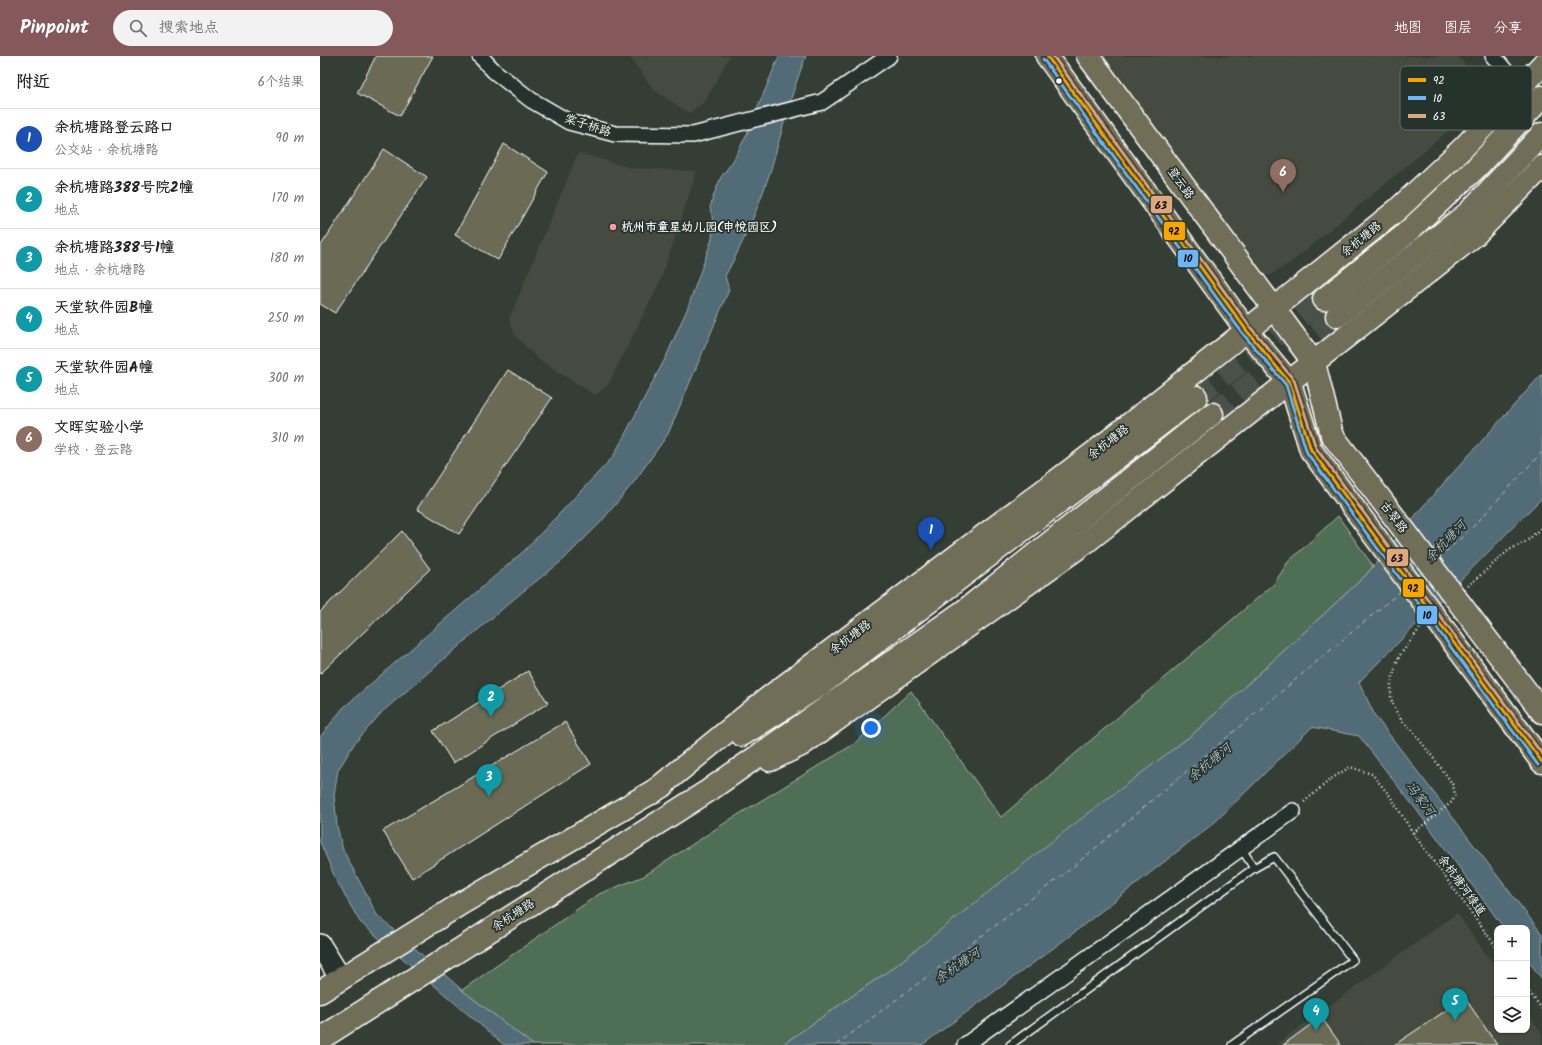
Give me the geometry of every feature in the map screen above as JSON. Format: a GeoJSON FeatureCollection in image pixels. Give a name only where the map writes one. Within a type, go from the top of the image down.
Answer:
{"type":"FeatureCollection","features":[{"type":"Feature","properties":{"kind":"main road"},"geometry":{"type":"LineString","coordinates":[[1047,56],[1247,331],[1290,383],[1311,450],[1542,762]]}},
{"type":"Feature","properties":{"kind":"main road","name":"登云路"},"geometry":{"type":"LineString","coordinates":[[1088,56],[1273,309]]}},
{"type":"Feature","properties":{"kind":"main road","name":"余杭塘路"},"geometry":{"type":"LineString","coordinates":[[1532,75],[1542,65]]}},
{"type":"Feature","properties":{"kind":"main road","name":"余杭塘路"},"geometry":{"type":"LineString","coordinates":[[1532,107],[1542,96]]}},
{"type":"Feature","properties":{"kind":"main road","name":"余杭塘路"},"geometry":{"type":"LineString","coordinates":[[652,793],[763,702],[1096,452],[1397,210],[1480,130]]}},
{"type":"Feature","properties":{"kind":"main road","name":"余杭塘路"},"geometry":{"type":"LineString","coordinates":[[1324,299],[1402,237],[1476,168],[1511,130]]}},
{"type":"Feature","properties":{"kind":"main road"},"geometry":{"type":"LineString","coordinates":[[1337,316],[1468,213],[1542,134]]}},
{"type":"Feature","properties":{"kind":"main road","name":"余杭塘路"},"geometry":{"type":"LineString","coordinates":[[708,791],[807,741],[1086,542],[1290,383],[1475,235],[1542,167]]}},
{"type":"Feature","properties":{"kind":"main road","name":"古翠路"},"geometry":{"type":"LineString","coordinates":[[1273,309],[1314,363],[1332,435],[1538,706]]}},
{"type":"Feature","properties":{"kind":"main road","name":"余杭塘路"},"geometry":{"type":"LineString","coordinates":[[320,992],[469,899],[652,793],[819,686],[1196,397]]}},
{"type":"Feature","properties":{"kind":"main road","name":"余杭塘路"},"geometry":{"type":"LineString","coordinates":[[320,1039],[708,791],[964,611],[1212,414]]}},
{"type":"Feature","properties":{"kind":"street","name":"棠子桥路"},"geometry":{"type":"LineString","coordinates":[[480,56],[494,71],[531,100],[569,122],[615,134],[693,135],[822,102],[889,56]]}},
{"type":"Feature","properties":{"kind":"street"},"geometry":{"type":"LineString","coordinates":[[1493,56],[1501,66]]}},
{"type":"Feature","properties":{"kind":"street"},"geometry":{"type":"LineString","coordinates":[[964,1045],[1293,811]]}},
{"type":"Feature","properties":{"kind":"street"},"geometry":{"type":"LineString","coordinates":[[320,945],[341,979]]}},
{"type":"Feature","properties":{"kind":"lane"},"geometry":{"type":"LineString","coordinates":[[1242,848],[1254,868]]}},
{"type":"Feature","properties":{"kind":"lane"},"geometry":{"type":"LineString","coordinates":[[1010,1045],[1254,868],[1274,857],[1353,960],[1232,1045]]}},
{"type":"Feature","properties":{"kind":"path","name":"余杭塘河绿道"},"geometry":{"type":"LineString","coordinates":[[1293,811],[1331,779],[1350,767],[1372,774],[1390,796],[1413,833],[1494,944]]}},
{"type":"Feature","properties":{"kind":"path"},"geometry":{"type":"LineString","coordinates":[[1413,833],[1452,802]]}},
{"type":"Feature","properties":{"kind":"path"},"geometry":{"type":"LineString","coordinates":[[1530,993],[1542,1009]]}},
{"type":"Feature","properties":{"kind":"shaded area"},"geometry":{"type":"Polygon","coordinates":[[[629,56],[730,56],[705,102],[689,113],[654,90],[629,56]]]}},
{"type":"Feature","properties":{"kind":"shaded area"},"geometry":{"type":"Polygon","coordinates":[[[1102,56],[1458,56],[1466,66],[1400,66],[1400,130],[1449,130],[1294,260],[1269,276],[1252,273],[1156,143],[1131,95],[1102,56]]]}},
{"type":"Feature","properties":{"kind":"shaded area","name":"杭州市童星幼儿园(申悦园区)"},"geometry":{"type":"Polygon","coordinates":[[[578,153],[632,168],[697,171],[660,282],[608,385],[595,395],[538,359],[515,335],[509,319],[578,153]]]}},
{"type":"Feature","properties":{"kind":"shaded area"},"geometry":{"type":"Polygon","coordinates":[[[1457,913],[1494,966],[1494,1033],[1530,1033],[1530,1016],[1542,1033],[1542,1045],[1275,1045],[1457,913]]]}},
{"type":"Feature","properties":{"kind":"green space"},"geometry":{"type":"Polygon","coordinates":[[[1338,516],[1373,566],[1366,575],[1193,734],[894,967],[782,1045],[533,1045],[462,990],[599,894],[644,876],[731,819],[854,744],[911,691],[1001,817],[1274,584],[1288,562],[1338,516]]]}},
{"type":"Feature","properties":{"kind":"water"},"geometry":{"type":"Polygon","coordinates":[[[779,56],[806,56],[791,98],[771,169],[761,197],[751,224],[725,276],[729,290],[668,434],[634,482],[600,523],[562,561],[521,593],[382,712],[354,744],[338,770],[334,795],[337,826],[343,850],[377,915],[462,990],[533,1045],[504,1045],[360,922],[336,880],[320,842],[320,737],[343,708],[525,550],[613,457],[666,357],[688,307],[712,239],[713,221],[710,208],[713,197],[721,177],[733,161],[747,134],[779,56]]]}},
{"type":"Feature","properties":{"kind":"water"},"geometry":{"type":"Polygon","coordinates":[[[1542,374],[1542,498],[1359,682],[1375,716],[1542,934],[1542,979],[1530,963],[1530,925],[1502,925],[1415,808],[1359,736],[1312,727],[1215,822],[1067,938],[922,1045],[782,1045],[894,967],[1069,828],[1193,734],[1366,575],[1425,504],[1542,374]]]}},
{"type":"Feature","properties":{"kind":"building"},"geometry":{"type":"Polygon","coordinates":[[[376,56],[433,56],[400,116],[357,93],[376,56]]]}},
{"type":"Feature","properties":{"kind":"building"},"geometry":{"type":"Polygon","coordinates":[[[504,144],[548,172],[498,260],[455,235],[504,144]]]}},
{"type":"Feature","properties":{"kind":"building"},"geometry":{"type":"Polygon","coordinates":[[[384,149],[427,177],[335,313],[320,304],[320,247],[384,149]]]}},
{"type":"Feature","properties":{"kind":"building"},"geometry":{"type":"Polygon","coordinates":[[[508,370],[552,398],[459,534],[417,509],[508,370]]]}},
{"type":"Feature","properties":{"kind":"building"},"geometry":{"type":"Polygon","coordinates":[[[402,531],[430,569],[320,674],[320,612],[402,531]]]}},
{"type":"Feature","properties":{"kind":"building"},"geometry":{"type":"Polygon","coordinates":[[[528,671],[548,703],[453,763],[433,731],[528,671]]]}},
{"type":"Feature","properties":{"kind":"building"},"geometry":{"type":"Polygon","coordinates":[[[565,722],[591,764],[412,878],[383,831],[565,722]]]}},
{"type":"Feature","properties":{"kind":"building"},"geometry":{"type":"Polygon","coordinates":[[[1465,998],[1497,1045],[1394,1045],[1465,998]]]}},
{"type":"Feature","properties":{"kind":"building"},"geometry":{"type":"Polygon","coordinates":[[[1321,1017],[1341,1045],[1283,1045],[1321,1017]]]}},
{"type":"Feature","properties":{"kind":"ferry route"},"geometry":{"type":"LineString","coordinates":[[1439,558],[1470,530],[1542,452]]}},
{"type":"Feature","properties":{"kind":"ferry route"},"geometry":{"type":"LineString","coordinates":[[1418,576],[1423,572]]}},
{"type":"Feature","properties":{"kind":"ferry route"},"geometry":{"type":"LineString","coordinates":[[836,1045],[1068,871],[1402,590]]}},
{"type":"Feature","properties":{"kind":"tunnel"},"geometry":{"type":"LineString","coordinates":[[1196,397],[1324,299]]}},
{"type":"Feature","properties":{"kind":"tunnel"},"geometry":{"type":"LineString","coordinates":[[1212,414],[1337,316]]}},
{"type":"Feature","properties":{"kind":"transit line","name":"92"},"geometry":{"type":"LineString","coordinates":[[1047,56],[1247,331],[1290,383],[1311,450],[1542,762]]}},
{"type":"Feature","properties":{"kind":"transit line","name":"63"},"geometry":{"type":"LineString","coordinates":[[1053,56],[1251,328],[1294,380],[1316,448],[1542,754]]}},
{"type":"Feature","properties":{"kind":"transit line","name":"10"},"geometry":{"type":"LineString","coordinates":[[1043,59],[1243,334],[1286,385],[1307,453],[1538,765]]}},
{"type":"Feature","properties":{"kind":"place","name":"文晖实验小学"},"geometry":{"type":"Point","coordinates":[1283,192]}},
{"type":"Feature","properties":{"kind":"place","name":"杭州市童星幼儿园(申悦园区)"},"geometry":{"type":"Point","coordinates":[613,227]}},
{"type":"Feature","properties":{"kind":"place","name":"余杭塘路登云路口"},"geometry":{"type":"Point","coordinates":[931,550]}},
{"type":"Feature","properties":{"kind":"place","name":"余杭塘路388号院2幢"},"geometry":{"type":"Point","coordinates":[491,717]}},
{"type":"Feature","properties":{"kind":"place","name":"余杭塘路388号1幢"},"geometry":{"type":"Point","coordinates":[489,797]}},
{"type":"Feature","properties":{"kind":"place","name":"天堂软件园A幢"},"geometry":{"type":"Point","coordinates":[1455,1021]}},
{"type":"Feature","properties":{"kind":"place","name":"天堂软件园B幢"},"geometry":{"type":"Point","coordinates":[1316,1031]}},
{"type":"Feature","properties":{"kind":"water label","name":"余杭塘河"},"geometry":{"type":"Point","coordinates":[1445,541]}},
{"type":"Feature","properties":{"kind":"water label","name":"余杭塘河"},"geometry":{"type":"Point","coordinates":[1209,762]}},
{"type":"Feature","properties":{"kind":"water label","name":"冯家河"},"geometry":{"type":"Point","coordinates":[1421,798]}},
{"type":"Feature","properties":{"kind":"water label","name":"余杭塘河"},"geometry":{"type":"Point","coordinates":[957,965]}}]}
